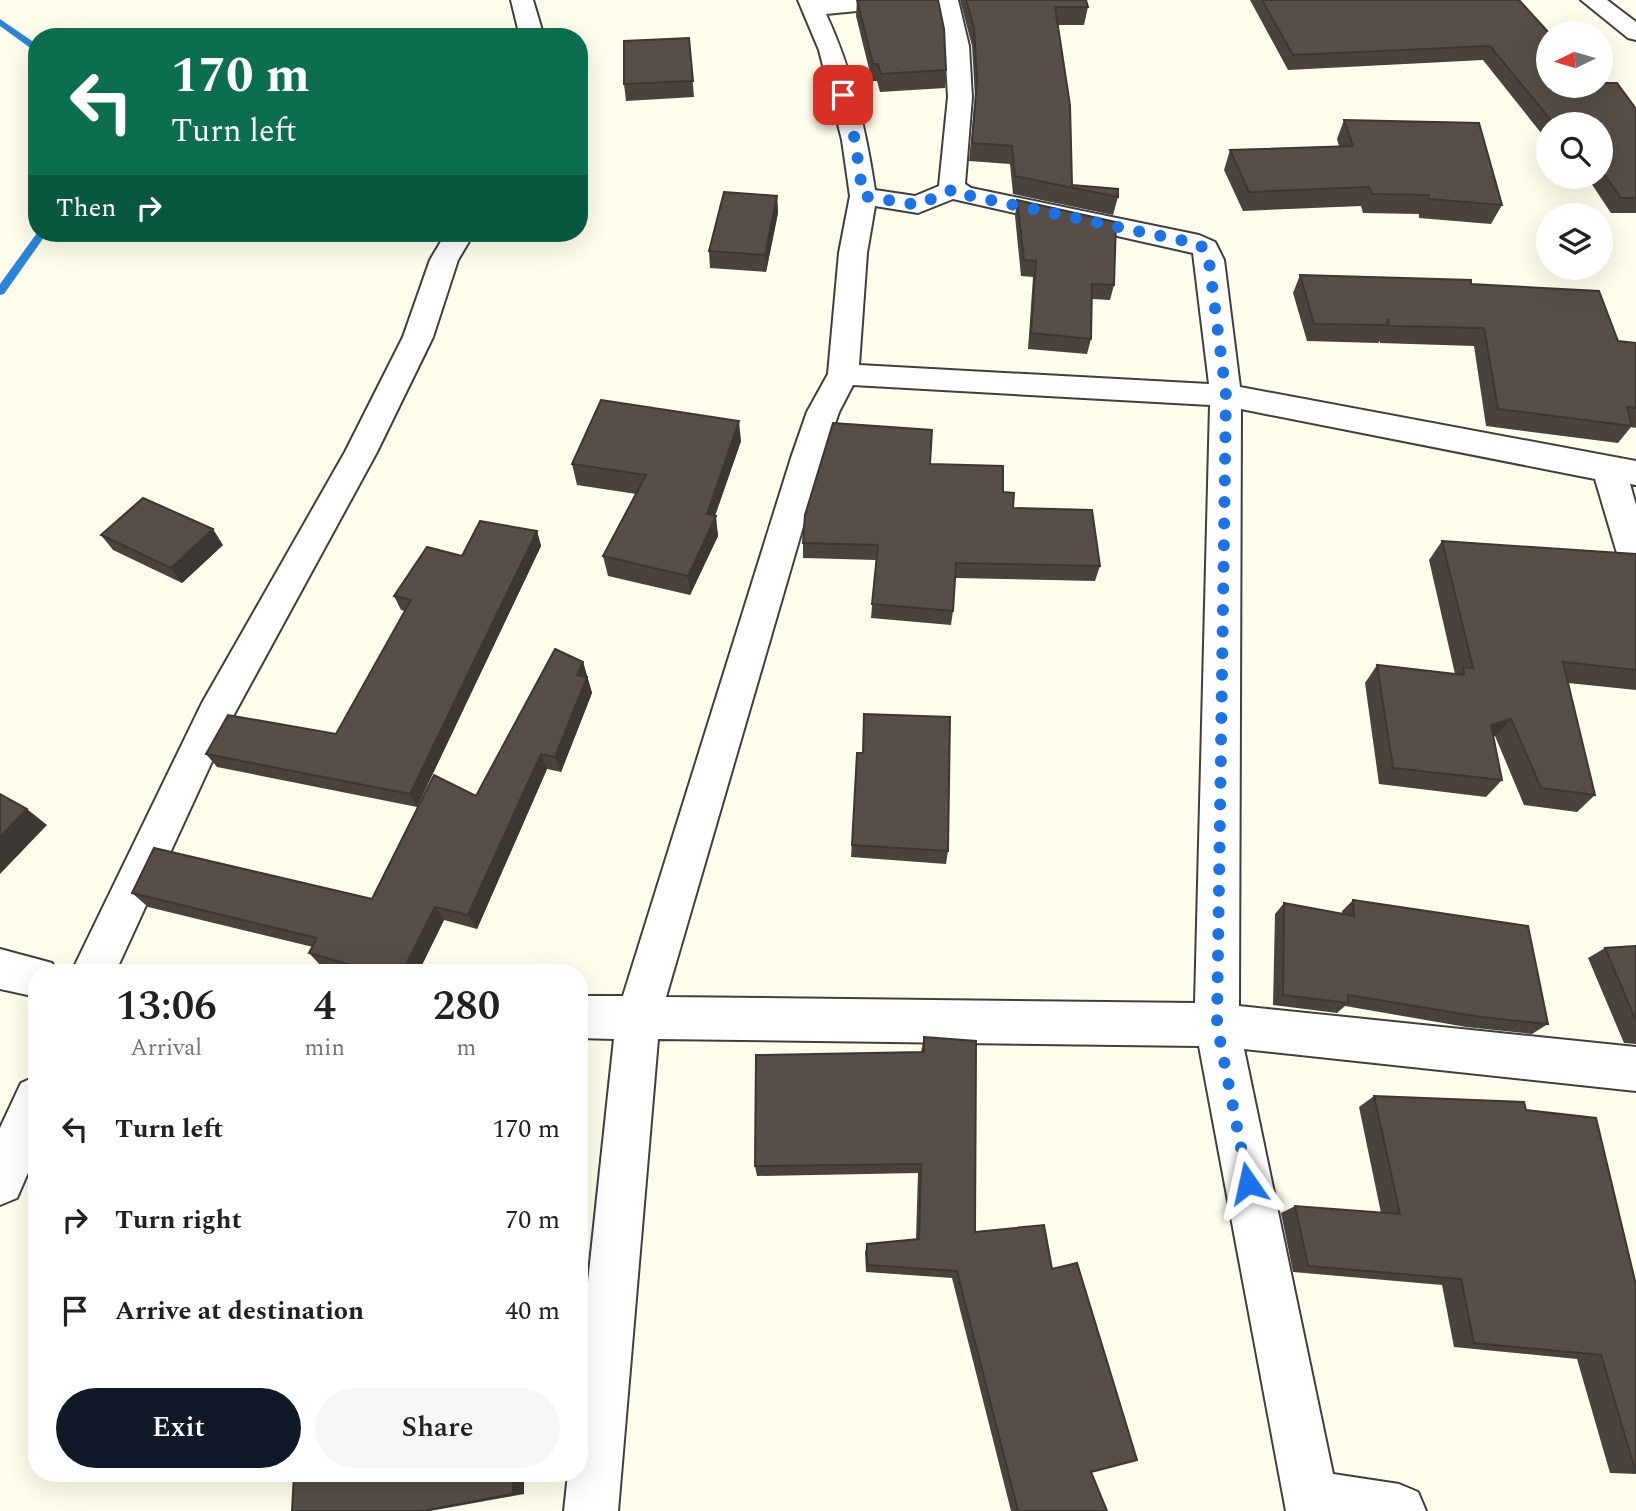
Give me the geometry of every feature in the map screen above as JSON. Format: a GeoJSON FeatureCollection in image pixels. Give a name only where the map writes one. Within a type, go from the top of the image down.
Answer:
{"type":"FeatureCollection","features":[{"type":"Feature","properties":{"kind":"street"},"geometry":{"type":"LineString","coordinates":[[522,0],[530,28]]}},
{"type":"Feature","properties":{"kind":"street"},"geometry":{"type":"LineString","coordinates":[[591,1511],[638,1019],[807,458],[823,412],[843,374],[853,253],[863,196],[851,127],[831,50],[811,4],[898,0]]}},
{"type":"Feature","properties":{"kind":"street"},"geometry":{"type":"LineString","coordinates":[[947,0],[957,47],[960,97],[951,183],[954,189],[962,194],[1199,244],[1205,248],[1210,260],[1226,395],[1217,1025],[1311,1504],[1399,1511]]}},
{"type":"Feature","properties":{"kind":"street"},"geometry":{"type":"LineString","coordinates":[[1592,0],[1636,33]]}},
{"type":"Feature","properties":{"kind":"street"},"geometry":{"type":"LineString","coordinates":[[863,196],[918,205],[954,189]]}},
{"type":"Feature","properties":{"kind":"street"},"geometry":{"type":"LineString","coordinates":[[97,964],[215,714],[367,440],[418,337],[444,260],[455,242]]}},
{"type":"Feature","properties":{"kind":"street"},"geometry":{"type":"LineString","coordinates":[[843,374],[1226,395],[1623,472],[1636,560]]}},
{"type":"Feature","properties":{"kind":"street"},"geometry":{"type":"LineString","coordinates":[[0,969],[28,975]]}},
{"type":"Feature","properties":{"kind":"street"},"geometry":{"type":"LineString","coordinates":[[588,1017],[1217,1025],[1636,1069]]}},
{"type":"Feature","properties":{"kind":"street"},"geometry":{"type":"LineString","coordinates":[[0,1181],[28,1119]]}},
{"type":"Feature","properties":{"kind":"building"},"geometry":{"type":"Polygon","coordinates":[[[857,0],[938,0],[944,29],[946,70],[881,74],[878,64],[873,64],[857,0]]]}},
{"type":"Feature","properties":{"kind":"building"},"geometry":{"type":"Polygon","coordinates":[[[966,0],[1086,0],[1088,7],[1055,7],[1070,105],[1072,185],[1118,189],[1118,197],[1015,176],[1012,146],[972,143],[977,79],[974,28],[966,0]]]}},
{"type":"Feature","properties":{"kind":"building"},"geometry":{"type":"Polygon","coordinates":[[[1262,0],[1519,0],[1538,21],[1536,98],[1614,98],[1614,83],[1617,83],[1636,109],[1636,198],[1621,198],[1613,187],[1613,112],[1544,112],[1490,46],[1293,55],[1262,0]]]}},
{"type":"Feature","properties":{"kind":"building"},"geometry":{"type":"Polygon","coordinates":[[[689,38],[693,81],[624,84],[624,41],[689,38]]]}},
{"type":"Feature","properties":{"kind":"building"},"geometry":{"type":"Polygon","coordinates":[[[1344,120],[1479,123],[1502,205],[1429,199],[1428,195],[1372,194],[1369,187],[1249,192],[1230,150],[1353,146],[1344,120]]]}},
{"type":"Feature","properties":{"kind":"building"},"geometry":{"type":"Polygon","coordinates":[[[724,192],[777,196],[765,255],[709,251],[724,192]]]}},
{"type":"Feature","properties":{"kind":"building"},"geometry":{"type":"Polygon","coordinates":[[[1017,200],[1116,222],[1114,285],[1092,284],[1091,339],[1031,333],[1036,261],[1024,260],[1017,200]]]}},
{"type":"Feature","properties":{"kind":"building"},"geometry":{"type":"Polygon","coordinates":[[[1300,275],[1471,280],[1471,284],[1599,291],[1618,341],[1636,343],[1636,408],[1627,407],[1632,426],[1498,409],[1484,328],[1389,326],[1388,319],[1387,325],[1314,324],[1300,275]]]}},
{"type":"Feature","properties":{"kind":"building"},"geometry":{"type":"Polygon","coordinates":[[[601,400],[739,421],[707,514],[716,516],[688,576],[603,556],[646,475],[572,464],[601,400]]]}},
{"type":"Feature","properties":{"kind":"building"},"geometry":{"type":"Polygon","coordinates":[[[833,423],[932,430],[930,464],[1003,466],[1003,492],[1014,493],[1013,508],[1092,510],[1100,566],[956,563],[953,611],[872,604],[878,545],[803,543],[805,515],[833,423]]]}},
{"type":"Feature","properties":{"kind":"building"},"geometry":{"type":"Polygon","coordinates":[[[143,498],[213,529],[171,568],[101,535],[143,498]]]}},
{"type":"Feature","properties":{"kind":"building"},"geometry":{"type":"Polygon","coordinates":[[[480,521],[537,531],[410,794],[206,754],[228,715],[336,734],[411,600],[394,596],[427,547],[462,556],[480,521]]]}},
{"type":"Feature","properties":{"kind":"building"},"geometry":{"type":"Polygon","coordinates":[[[1442,541],[1636,554],[1636,670],[1563,662],[1595,795],[1541,788],[1511,719],[1491,725],[1502,780],[1393,768],[1377,665],[1464,675],[1463,667],[1473,668],[1442,541]]]}},
{"type":"Feature","properties":{"kind":"building"},"geometry":{"type":"Polygon","coordinates":[[[555,649],[583,662],[577,675],[587,677],[555,757],[541,754],[468,915],[435,907],[406,964],[348,964],[309,953],[317,938],[132,893],[154,848],[372,899],[434,775],[476,796],[555,649]]]}},
{"type":"Feature","properties":{"kind":"building"},"geometry":{"type":"Polygon","coordinates":[[[864,714],[950,717],[948,851],[852,845],[857,753],[863,753],[864,714]]]}},
{"type":"Feature","properties":{"kind":"building"},"geometry":{"type":"Polygon","coordinates":[[[0,794],[27,809],[0,837],[0,794]]]}},
{"type":"Feature","properties":{"kind":"building"},"geometry":{"type":"Polygon","coordinates":[[[1353,900],[1528,926],[1548,1024],[1481,1017],[1348,995],[1348,1003],[1283,995],[1284,903],[1354,916],[1353,900]]]}},
{"type":"Feature","properties":{"kind":"building"},"geometry":{"type":"Polygon","coordinates":[[[1636,946],[1636,1021],[1605,948],[1636,946]]]}},
{"type":"Feature","properties":{"kind":"building"},"geometry":{"type":"Polygon","coordinates":[[[924,1037],[976,1041],[975,1232],[1044,1225],[1052,1269],[1077,1263],[1137,1460],[1091,1472],[1107,1511],[1018,1511],[957,1271],[867,1265],[867,1244],[919,1239],[921,1164],[755,1166],[756,1055],[924,1052],[924,1037]]]}},
{"type":"Feature","properties":{"kind":"building"},"geometry":{"type":"Polygon","coordinates":[[[1374,1096],[1524,1102],[1526,1110],[1596,1118],[1636,1285],[1636,1473],[1601,1355],[1474,1343],[1461,1279],[1308,1266],[1295,1206],[1400,1214],[1374,1096]]]}},
{"type":"Feature","properties":{"kind":"building"},"geometry":{"type":"Polygon","coordinates":[[[294,1482],[513,1482],[513,1494],[422,1511],[292,1511],[294,1482]]]}},
{"type":"Feature","properties":{"kind":"waterway"},"geometry":{"type":"LineString","coordinates":[[0,22],[28,42]]}},
{"type":"Feature","properties":{"kind":"waterway"},"geometry":{"type":"LineString","coordinates":[[0,292],[36,242]]}},
{"type":"Feature","properties":{"kind":"route"},"geometry":{"type":"LineString","coordinates":[[843,95],[855,140],[863,196],[918,205],[954,189],[962,194],[1199,244],[1208,253],[1226,395],[1217,1025],[1248,1183]]}}]}
